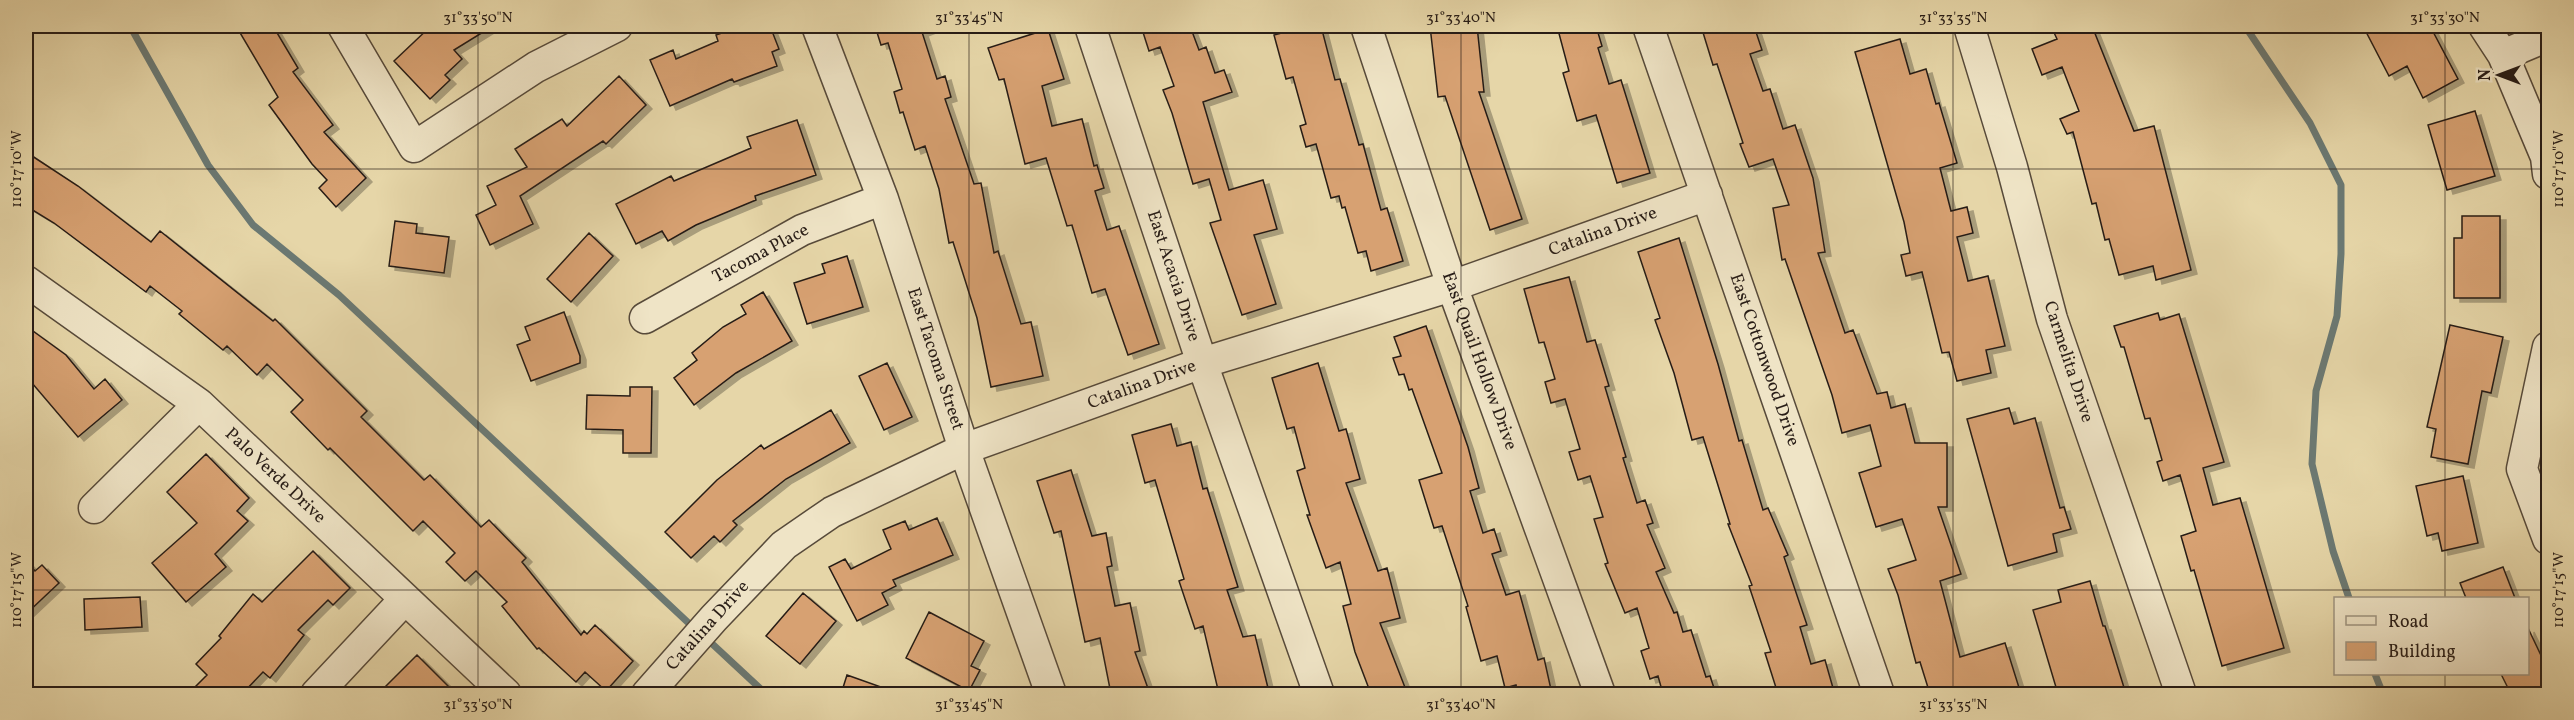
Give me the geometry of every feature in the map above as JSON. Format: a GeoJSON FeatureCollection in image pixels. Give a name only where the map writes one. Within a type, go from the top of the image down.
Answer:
{"type":"FeatureCollection","features":[{"type":"Feature","properties":{"kind":"street"},"geometry":{"type":"LineString","coordinates":[[343,26],[414,147],[536,67],[617,26]]}},
{"type":"Feature","properties":{"kind":"street","name":"East Tacoma Street"},"geometry":{"type":"LineString","coordinates":[[817,26],[883,199],[964,449],[1050,694]]}},
{"type":"Feature","properties":{"kind":"street","name":"East Acacia Drive"},"geometry":{"type":"LineString","coordinates":[[1090,26],[1202,363],[1319,694]]}},
{"type":"Feature","properties":{"kind":"street","name":"East Quail Hollow Drive"},"geometry":{"type":"LineString","coordinates":[[1366,26],[1452,286],[1600,694]]}},
{"type":"Feature","properties":{"kind":"street","name":"East Cottonwood Drive"},"geometry":{"type":"LineString","coordinates":[[1648,26],[1879,694]]}},
{"type":"Feature","properties":{"kind":"street","name":"Carmelita Drive"},"geometry":{"type":"LineString","coordinates":[[1969,26],[2012,167],[2052,319],[2181,694]]}},
{"type":"Feature","properties":{"kind":"street"},"geometry":{"type":"LineString","coordinates":[[2484,26],[2503,55],[2546,157],[2548,174]]}},
{"type":"Feature","properties":{"kind":"street"},"geometry":{"type":"LineString","coordinates":[[2503,55],[2548,36]]}},
{"type":"Feature","properties":{"kind":"street","name":"Catalina Drive"},"geometry":{"type":"LineString","coordinates":[[646,694],[784,545],[832,512],[964,449],[1202,363],[1452,286],[1707,195]]}},
{"type":"Feature","properties":{"kind":"street","name":"Tacoma Place"},"geometry":{"type":"LineString","coordinates":[[645,318],[802,230],[883,199]]}},
{"type":"Feature","properties":{"kind":"street","name":"Palo Verde Drive"},"geometry":{"type":"LineString","coordinates":[[26,281],[199,404],[506,694]]}},
{"type":"Feature","properties":{"kind":"street"},"geometry":{"type":"LineString","coordinates":[[2548,347],[2522,469],[2548,539]]}},
{"type":"Feature","properties":{"kind":"street"},"geometry":{"type":"LineString","coordinates":[[94,508],[199,404]]}},
{"type":"Feature","properties":{"kind":"street"},"geometry":{"type":"LineString","coordinates":[[316,694],[405,599]]}},
{"type":"Feature","properties":{"kind":"building"},"geometry":{"type":"Polygon","coordinates":[[[236,26],[273,26],[298,68],[293,72],[333,125],[324,132],[366,178],[336,207],[319,188],[327,180],[312,164],[269,105],[278,97],[236,26]]]}},
{"type":"Feature","properties":{"kind":"building"},"geometry":{"type":"Polygon","coordinates":[[[431,26],[493,26],[454,50],[462,59],[445,75],[450,80],[430,99],[394,61],[431,26]]]}},
{"type":"Feature","properties":{"kind":"building"},"geometry":{"type":"Polygon","coordinates":[[[742,26],[770,26],[779,49],[772,52],[777,66],[734,82],[732,79],[670,106],[650,60],[673,50],[676,59],[718,41],[716,35],[742,26]]]}},
{"type":"Feature","properties":{"kind":"building"},"geometry":{"type":"Polygon","coordinates":[[[875,26],[930,26],[930,29],[922,32],[937,79],[945,76],[951,97],[945,99],[974,184],[981,183],[994,253],[998,251],[1021,324],[1031,322],[1043,376],[991,387],[977,318],[953,242],[949,243],[939,189],[925,146],[915,150],[903,112],[900,113],[894,92],[902,89],[888,43],[881,45],[875,26]]]}},
{"type":"Feature","properties":{"kind":"building"},"geometry":{"type":"Polygon","coordinates":[[[1141,26],[1190,26],[1199,50],[1206,47],[1215,73],[1224,70],[1232,92],[1203,102],[1229,190],[1263,180],[1277,229],[1254,235],[1276,304],[1242,315],[1210,223],[1221,220],[1209,179],[1193,184],[1163,90],[1174,86],[1160,47],[1149,51],[1141,26]]]}},
{"type":"Feature","properties":{"kind":"building"},"geometry":{"type":"Polygon","coordinates":[[[1291,26],[1321,26],[1335,80],[1340,79],[1359,145],[1363,144],[1381,210],[1387,208],[1403,261],[1371,271],[1366,251],[1358,253],[1345,207],[1342,208],[1339,196],[1331,198],[1316,144],[1306,147],[1300,126],[1306,124],[1293,77],[1286,79],[1274,35],[1293,30],[1291,26]]]}},
{"type":"Feature","properties":{"kind":"building"},"geometry":{"type":"Polygon","coordinates":[[[1430,26],[1477,26],[1484,92],[1479,92],[1522,219],[1490,230],[1445,96],[1438,97],[1430,26]]]}},
{"type":"Feature","properties":{"kind":"building"},"geometry":{"type":"Polygon","coordinates":[[[1557,26],[1596,26],[1602,46],[1598,48],[1609,84],[1621,80],[1650,173],[1617,183],[1596,115],[1577,121],[1563,73],[1569,71],[1557,26]]]}},
{"type":"Feature","properties":{"kind":"building"},"geometry":{"type":"Polygon","coordinates":[[[1701,26],[1754,26],[1762,50],[1750,54],[1763,91],[1770,89],[1783,129],[1795,125],[1813,178],[1825,252],[1818,253],[1845,333],[1853,330],[1877,394],[1887,392],[1891,408],[1905,404],[1915,443],[1947,443],[1947,507],[1938,507],[1961,574],[1940,581],[1960,657],[2005,643],[2021,694],[1930,694],[1920,662],[1916,663],[1898,595],[1888,569],[1916,560],[1902,519],[1876,527],[1859,473],[1881,466],[1870,425],[1842,433],[1832,395],[1785,259],[1782,260],[1773,208],[1789,205],[1773,159],[1749,167],[1717,64],[1713,65],[1701,26]]]}},
{"type":"Feature","properties":{"kind":"building"},"geometry":{"type":"Polygon","coordinates":[[[2051,26],[2092,26],[2134,131],[2154,126],[2191,270],[2156,280],[2153,266],[2119,275],[2109,239],[2105,240],[2096,203],[2092,204],[2073,132],[2067,134],[2060,119],[2079,111],[2062,67],[2042,75],[2032,49],[2057,39],[2051,26]]]}},
{"type":"Feature","properties":{"kind":"building"},"geometry":{"type":"Polygon","coordinates":[[[2363,26],[2430,26],[2458,79],[2423,98],[2407,66],[2389,76],[2363,26]]]}},
{"type":"Feature","properties":{"kind":"building"},"geometry":{"type":"Polygon","coordinates":[[[1048,29],[1064,79],[1042,86],[1052,126],[1082,119],[1094,166],[1097,165],[1104,188],[1095,191],[1107,230],[1119,226],[1159,344],[1128,355],[1105,289],[1092,293],[1072,225],[1067,226],[1046,158],[1025,164],[1004,79],[999,80],[988,48],[1048,29]]]}},
{"type":"Feature","properties":{"kind":"building"},"geometry":{"type":"Polygon","coordinates":[[[1900,39],[1910,74],[1926,69],[1936,104],[1939,103],[1957,163],[1940,168],[1951,211],[1967,207],[1973,233],[1957,237],[1968,281],[1988,276],[2005,346],[1986,350],[1991,373],[1957,381],[1949,352],[1942,353],[1922,272],[1906,276],[1901,255],[1910,253],[1904,222],[1855,52],[1900,39]]]}},
{"type":"Feature","properties":{"kind":"building"},"geometry":{"type":"Polygon","coordinates":[[[619,76],[646,105],[606,144],[603,141],[520,196],[533,224],[490,245],[476,215],[496,205],[487,186],[527,167],[515,149],[562,119],[567,126],[619,76]]]}},
{"type":"Feature","properties":{"kind":"building"},"geometry":{"type":"Polygon","coordinates":[[[2475,111],[2495,176],[2447,190],[2428,125],[2475,111]]]}},
{"type":"Feature","properties":{"kind":"building"},"geometry":{"type":"Polygon","coordinates":[[[797,120],[816,175],[755,196],[756,200],[696,225],[668,241],[662,231],[636,244],[616,204],[671,176],[674,181],[751,148],[747,137],[797,120]]]}},
{"type":"Feature","properties":{"kind":"building"},"geometry":{"type":"Polygon","coordinates":[[[26,152],[78,186],[151,242],[160,231],[273,321],[275,319],[367,411],[361,417],[424,480],[430,475],[481,527],[489,520],[526,558],[522,562],[581,635],[584,631],[587,634],[595,625],[633,661],[606,691],[585,672],[576,682],[539,648],[537,649],[502,606],[507,602],[476,571],[465,581],[446,562],[455,553],[423,521],[413,531],[291,412],[303,400],[267,364],[257,375],[227,346],[223,350],[179,314],[182,311],[150,286],[146,292],[54,223],[26,206],[26,152]]]}},
{"type":"Feature","properties":{"kind":"building"},"geometry":{"type":"Polygon","coordinates":[[[2462,216],[2500,216],[2500,298],[2454,298],[2454,238],[2462,238],[2462,216]]]}},
{"type":"Feature","properties":{"kind":"building"},"geometry":{"type":"Polygon","coordinates":[[[395,221],[417,224],[416,233],[449,237],[444,273],[389,266],[395,221]]]}},
{"type":"Feature","properties":{"kind":"building"},"geometry":{"type":"Polygon","coordinates":[[[589,233],[613,256],[571,302],[547,279],[589,233]]]}},
{"type":"Feature","properties":{"kind":"building"},"geometry":{"type":"Polygon","coordinates":[[[1679,238],[1739,441],[1742,440],[1763,510],[1768,508],[1788,555],[1784,557],[1807,625],[1800,627],[1811,664],[1825,660],[1833,688],[1812,694],[1778,694],[1765,653],[1771,652],[1749,586],[1752,585],[1728,524],[1730,524],[1703,437],[1692,440],[1674,373],[1655,320],[1660,318],[1638,252],[1679,238]]]}},
{"type":"Feature","properties":{"kind":"building"},"geometry":{"type":"Polygon","coordinates":[[[847,256],[863,307],[807,324],[794,283],[825,273],[822,264],[847,256]]]}},
{"type":"Feature","properties":{"kind":"building"},"geometry":{"type":"Polygon","coordinates":[[[1569,277],[1587,342],[1595,340],[1609,386],[1605,387],[1637,503],[1645,500],[1653,523],[1647,525],[1665,568],[1656,572],[1674,613],[1677,612],[1683,632],[1691,630],[1706,677],[1710,676],[1716,694],[1663,694],[1658,676],[1650,679],[1641,651],[1649,648],[1637,608],[1625,613],[1605,564],[1608,563],[1594,519],[1603,517],[1590,476],[1578,480],[1569,452],[1580,449],[1565,399],[1551,403],[1545,382],[1555,379],[1544,342],[1539,343],[1524,289],[1569,277]]]}},
{"type":"Feature","properties":{"kind":"building"},"geometry":{"type":"Polygon","coordinates":[[[763,292],[792,341],[736,373],[694,405],[674,378],[697,360],[692,353],[723,327],[746,314],[741,305],[763,292]]]}},
{"type":"Feature","properties":{"kind":"building"},"geometry":{"type":"Polygon","coordinates":[[[564,312],[580,356],[580,363],[531,381],[517,345],[530,340],[525,327],[564,312]]]}},
{"type":"Feature","properties":{"kind":"building"},"geometry":{"type":"Polygon","coordinates":[[[2158,313],[2160,320],[2179,314],[2224,462],[2203,468],[2213,505],[2240,498],[2284,648],[2222,666],[2194,570],[2191,571],[2181,536],[2196,531],[2180,475],[2163,481],[2157,462],[2162,460],[2150,418],[2145,419],[2124,347],[2121,347],[2114,326],[2158,313]]]}},
{"type":"Feature","properties":{"kind":"building"},"geometry":{"type":"Polygon","coordinates":[[[2450,325],[2503,337],[2491,393],[2482,391],[2468,464],[2431,457],[2436,429],[2427,427],[2450,325]]]}},
{"type":"Feature","properties":{"kind":"building"},"geometry":{"type":"Polygon","coordinates":[[[26,326],[66,355],[94,389],[105,379],[122,400],[78,437],[26,376],[26,326]]]}},
{"type":"Feature","properties":{"kind":"building"},"geometry":{"type":"Polygon","coordinates":[[[1426,326],[1468,447],[1479,488],[1470,491],[1483,533],[1494,529],[1501,551],[1492,554],[1506,595],[1519,591],[1538,660],[1544,658],[1552,694],[1518,694],[1516,685],[1505,688],[1497,656],[1481,661],[1466,607],[1468,606],[1442,526],[1434,528],[1419,480],[1442,473],[1412,389],[1409,390],[1404,374],[1399,375],[1393,358],[1401,356],[1394,337],[1426,326]]]}},
{"type":"Feature","properties":{"kind":"building"},"geometry":{"type":"Polygon","coordinates":[[[887,363],[912,417],[884,430],[859,376],[887,363]]]}},
{"type":"Feature","properties":{"kind":"building"},"geometry":{"type":"Polygon","coordinates":[[[1318,363],[1339,431],[1346,429],[1360,479],[1346,483],[1378,571],[1387,568],[1400,618],[1380,623],[1406,690],[1396,694],[1371,694],[1355,652],[1343,606],[1351,604],[1340,562],[1326,568],[1307,515],[1310,515],[1297,471],[1305,468],[1294,427],[1287,429],[1272,378],[1318,363]]]}},
{"type":"Feature","properties":{"kind":"building"},"geometry":{"type":"Polygon","coordinates":[[[630,387],[652,387],[651,453],[623,453],[623,430],[586,429],[587,395],[630,396],[630,387]]]}},
{"type":"Feature","properties":{"kind":"building"},"geometry":{"type":"Polygon","coordinates":[[[2009,408],[2014,424],[2035,418],[2060,508],[2064,507],[2071,529],[2053,534],[2057,552],[2008,566],[1967,419],[2009,408]]]}},
{"type":"Feature","properties":{"kind":"building"},"geometry":{"type":"Polygon","coordinates":[[[831,410],[850,443],[786,479],[733,521],[737,525],[720,542],[714,536],[691,558],[665,532],[717,480],[761,445],[764,449],[831,410]]]}},
{"type":"Feature","properties":{"kind":"building"},"geometry":{"type":"Polygon","coordinates":[[[1171,424],[1177,446],[1191,442],[1203,489],[1207,488],[1238,587],[1227,590],[1243,637],[1255,635],[1268,688],[1240,694],[1219,694],[1203,626],[1195,629],[1179,581],[1184,579],[1155,480],[1145,483],[1132,435],[1171,424]]]}},
{"type":"Feature","properties":{"kind":"building"},"geometry":{"type":"Polygon","coordinates":[[[206,454],[249,498],[237,511],[248,521],[215,554],[226,567],[186,602],[152,563],[197,523],[167,492],[206,454]]]}},
{"type":"Feature","properties":{"kind":"building"},"geometry":{"type":"Polygon","coordinates":[[[1071,470],[1092,536],[1106,533],[1112,566],[1107,567],[1115,606],[1130,603],[1140,651],[1135,652],[1150,694],[1111,694],[1100,638],[1085,642],[1061,531],[1054,533],[1037,481],[1071,470]]]}},
{"type":"Feature","properties":{"kind":"building"},"geometry":{"type":"Polygon","coordinates":[[[2463,476],[2478,543],[2442,551],[2438,533],[2427,536],[2416,486],[2463,476]]]}},
{"type":"Feature","properties":{"kind":"building"},"geometry":{"type":"Polygon","coordinates":[[[937,518],[953,555],[893,580],[896,586],[882,593],[888,605],[857,621],[829,567],[845,559],[851,569],[891,549],[883,530],[905,521],[909,530],[937,518]]]}},
{"type":"Feature","properties":{"kind":"building"},"geometry":{"type":"Polygon","coordinates":[[[313,551],[350,588],[333,605],[328,600],[298,630],[304,635],[270,678],[263,672],[242,694],[188,694],[207,675],[196,664],[221,638],[219,636],[253,594],[262,602],[313,551]]]}},
{"type":"Feature","properties":{"kind":"building"},"geometry":{"type":"Polygon","coordinates":[[[26,561],[35,571],[42,565],[59,583],[26,614],[26,561]]]}},
{"type":"Feature","properties":{"kind":"building"},"geometry":{"type":"Polygon","coordinates":[[[2503,567],[2515,597],[2466,597],[2460,583],[2503,567]]]}},
{"type":"Feature","properties":{"kind":"building"},"geometry":{"type":"Polygon","coordinates":[[[2090,581],[2126,694],[2058,694],[2033,610],[2061,602],[2058,590],[2090,581]]]}},
{"type":"Feature","properties":{"kind":"building"},"geometry":{"type":"Polygon","coordinates":[[[803,593],[836,621],[800,664],[766,636],[803,593]]]}},
{"type":"Feature","properties":{"kind":"building"},"geometry":{"type":"Polygon","coordinates":[[[140,597],[142,627],[85,630],[84,599],[140,597]]]}},
{"type":"Feature","properties":{"kind":"building"},"geometry":{"type":"Polygon","coordinates":[[[929,612],[984,641],[971,666],[980,670],[969,691],[906,658],[929,612]]]}},
{"type":"Feature","properties":{"kind":"building"},"geometry":{"type":"Polygon","coordinates":[[[2529,630],[2548,670],[2548,694],[2511,694],[2502,675],[2529,675],[2529,630]]]}},
{"type":"Feature","properties":{"kind":"building"},"geometry":{"type":"Polygon","coordinates":[[[417,655],[456,694],[378,694],[417,655]]]}},
{"type":"Feature","properties":{"kind":"building"},"geometry":{"type":"Polygon","coordinates":[[[847,675],[895,692],[895,694],[841,694],[847,675]]]}},
{"type":"Feature","properties":{"kind":"waterway"},"geometry":{"type":"LineString","coordinates":[[130,26],[208,165],[253,225],[339,295],[696,630]]}},
{"type":"Feature","properties":{"kind":"waterway"},"geometry":{"type":"LineString","coordinates":[[2245,26],[2310,123],[2341,185],[2341,254],[2337,316],[2316,391],[2312,464],[2333,551],[2349,597]]}},
{"type":"Feature","properties":{"kind":"waterway"},"geometry":{"type":"LineString","coordinates":[[707,639],[766,694]]}},
{"type":"Feature","properties":{"kind":"waterway"},"geometry":{"type":"LineString","coordinates":[[2375,675],[2383,694]]}}]}
